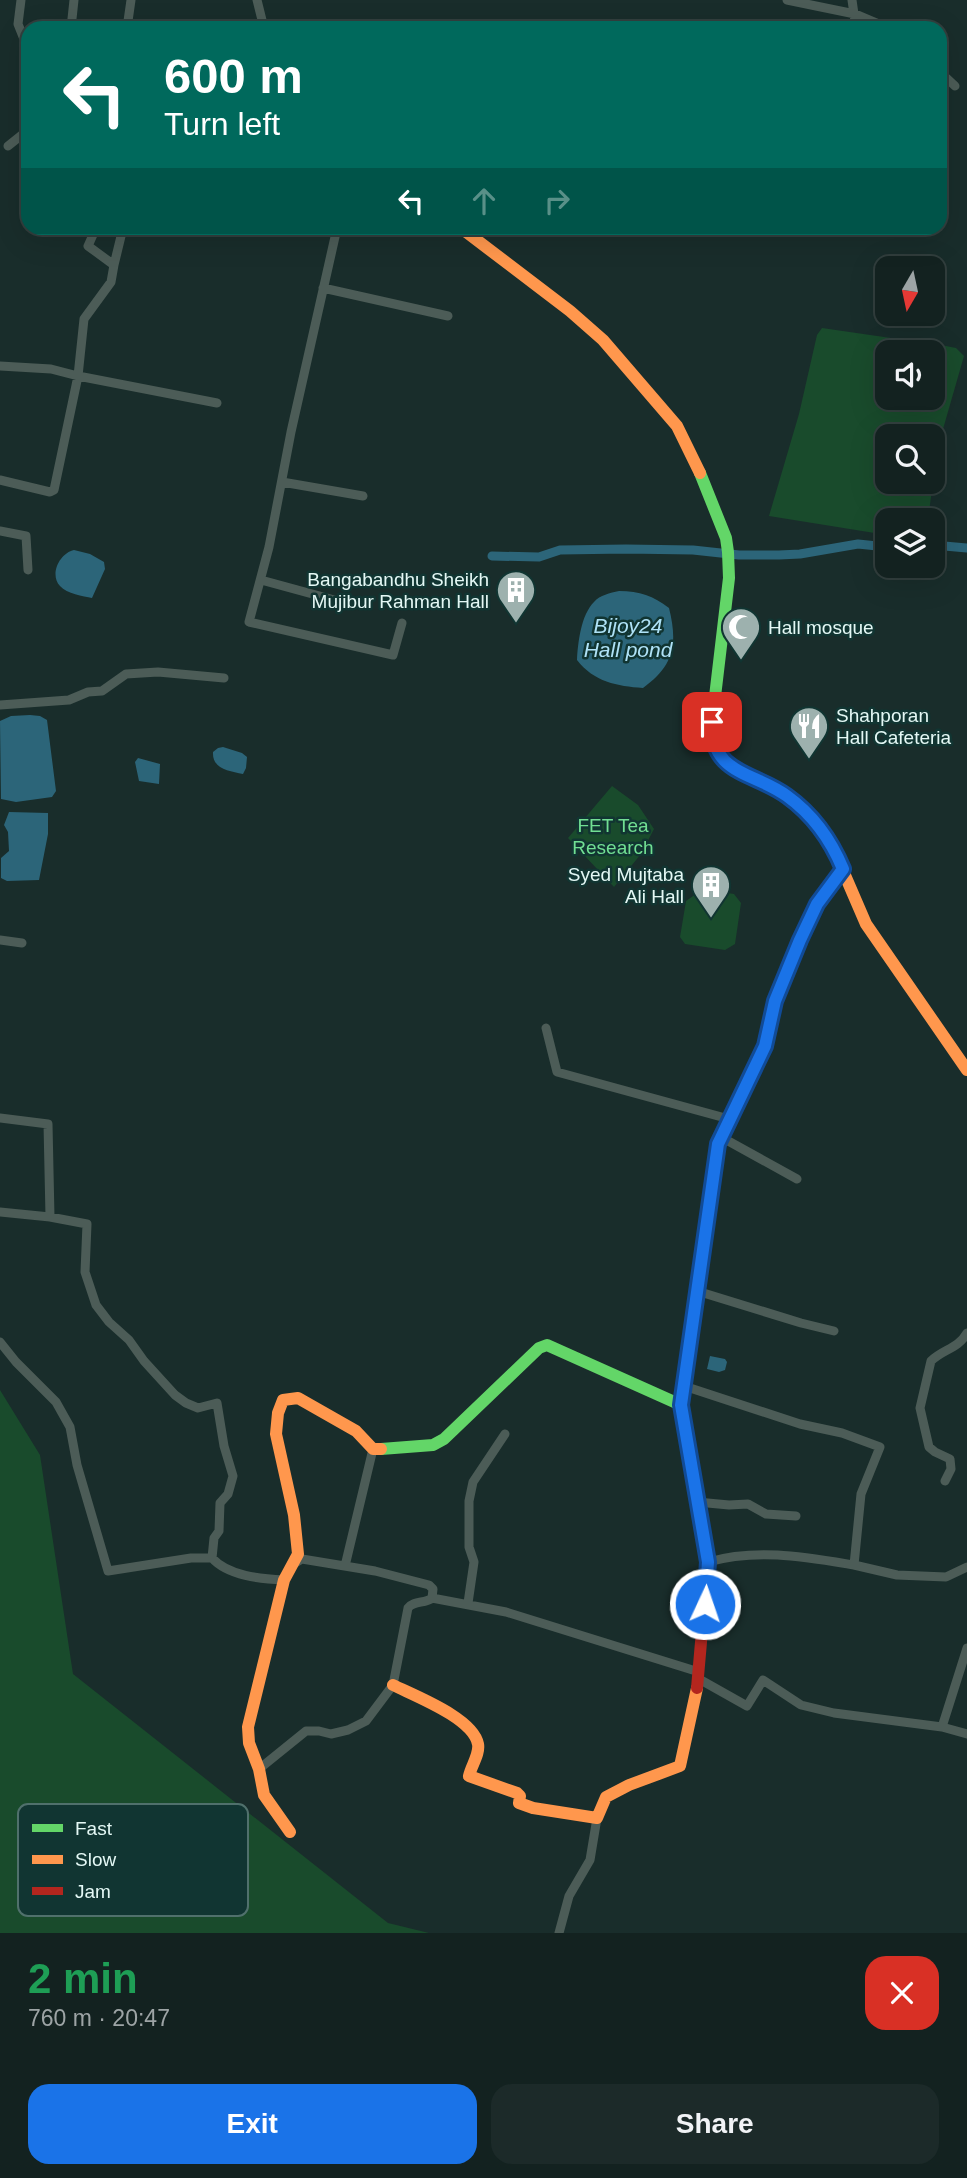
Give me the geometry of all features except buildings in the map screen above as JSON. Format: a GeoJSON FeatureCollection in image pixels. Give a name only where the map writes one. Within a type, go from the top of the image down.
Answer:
{"type":"FeatureCollection","features":[{"type":"Feature","properties":{"kind":"street"},"geometry":{"type":"LineString","coordinates":[[21,0],[18,24],[21,32]]}},
{"type":"Feature","properties":{"kind":"street"},"geometry":{"type":"LineString","coordinates":[[72,21],[74,0]]}},
{"type":"Feature","properties":{"kind":"street"},"geometry":{"type":"LineString","coordinates":[[128,21],[131,0]]}},
{"type":"Feature","properties":{"kind":"street"},"geometry":{"type":"LineString","coordinates":[[257,0],[262,21]]}},
{"type":"Feature","properties":{"kind":"street"},"geometry":{"type":"LineString","coordinates":[[787,0],[855,14],[872,21]]}},
{"type":"Feature","properties":{"kind":"street"},"geometry":{"type":"LineString","coordinates":[[852,0],[856,21]]}},
{"type":"Feature","properties":{"kind":"street"},"geometry":{"type":"LineString","coordinates":[[947,79],[955,86]]}},
{"type":"Feature","properties":{"kind":"street"},"geometry":{"type":"LineString","coordinates":[[8,146],[21,136]]}},
{"type":"Feature","properties":{"kind":"street"},"geometry":{"type":"LineString","coordinates":[[93,235],[88,246],[114,265]]}},
{"type":"Feature","properties":{"kind":"street"},"geometry":{"type":"LineString","coordinates":[[0,480],[50,492],[54,490],[78,376],[84,318],[111,282],[121,235]]}},
{"type":"Feature","properties":{"kind":"street"},"geometry":{"type":"LineString","coordinates":[[335,235],[261,580],[249,622],[393,655],[402,623]]}},
{"type":"Feature","properties":{"kind":"street"},"geometry":{"type":"LineString","coordinates":[[470,235],[570,311],[603,340],[677,425],[707,488],[726,538],[728,554],[729,578],[712,722],[714,745],[722,757],[735,768],[785,794],[800,806],[823,833],[843,869],[866,924],[967,1070]]}},
{"type":"Feature","properties":{"kind":"street"},"geometry":{"type":"LineString","coordinates":[[323,288],[448,316]]}},
{"type":"Feature","properties":{"kind":"street"},"geometry":{"type":"LineString","coordinates":[[0,366],[51,369],[217,403]]}},
{"type":"Feature","properties":{"kind":"street"},"geometry":{"type":"LineString","coordinates":[[282,482],[363,496]]}},
{"type":"Feature","properties":{"kind":"street"},"geometry":{"type":"LineString","coordinates":[[0,530],[26,537],[28,570]]}},
{"type":"Feature","properties":{"kind":"street"},"geometry":{"type":"LineString","coordinates":[[261,580],[349,604]]}},
{"type":"Feature","properties":{"kind":"street"},"geometry":{"type":"LineString","coordinates":[[0,705],[69,700],[88,692],[102,691],[126,674],[158,672],[224,678]]}},
{"type":"Feature","properties":{"kind":"street"},"geometry":{"type":"LineString","coordinates":[[559,1933],[569,1896],[590,1860],[597,1818],[606,1797],[680,1766],[699,1676],[708,1562],[681,1405],[718,1144],[765,1046],[775,1001],[800,940],[817,904],[843,869]]}},
{"type":"Feature","properties":{"kind":"street"},"geometry":{"type":"LineString","coordinates":[[0,940],[22,943]]}},
{"type":"Feature","properties":{"kind":"street"},"geometry":{"type":"LineString","coordinates":[[546,1028],[557,1072],[729,1119]]}},
{"type":"Feature","properties":{"kind":"street"},"geometry":{"type":"LineString","coordinates":[[0,1118],[48,1124],[50,1217]]}},
{"type":"Feature","properties":{"kind":"street"},"geometry":{"type":"LineString","coordinates":[[721,1137],[797,1179]]}},
{"type":"Feature","properties":{"kind":"street"},"geometry":{"type":"LineString","coordinates":[[0,1212],[87,1224],[85,1272],[96,1305],[175,1395],[198,1408],[217,1403],[224,1446],[233,1476],[228,1494],[220,1503],[219,1531],[214,1538],[212,1558],[217,1564],[257,1578],[284,1580]]}},
{"type":"Feature","properties":{"kind":"street"},"geometry":{"type":"LineString","coordinates":[[697,1291],[834,1331]]}},
{"type":"Feature","properties":{"kind":"street"},"geometry":{"type":"LineString","coordinates":[[945,1481],[951,1469],[950,1459],[929,1447],[920,1408],[931,1361],[957,1346],[967,1333]]}},
{"type":"Feature","properties":{"kind":"street"},"geometry":{"type":"LineString","coordinates":[[0,1342],[56,1402],[70,1427],[77,1465],[108,1571],[191,1558],[212,1558]]}},
{"type":"Feature","properties":{"kind":"street"},"geometry":{"type":"LineString","coordinates":[[290,1832],[264,1795],[259,1769],[249,1743],[248,1727],[284,1580],[298,1554],[297,1533],[276,1434],[278,1413],[283,1400],[298,1398],[356,1431],[373,1449],[433,1445],[458,1427],[538,1348],[547,1345],[681,1405]]}},
{"type":"Feature","properties":{"kind":"street"},"geometry":{"type":"LineString","coordinates":[[684,1386],[880,1447],[861,1494],[854,1565]]}},
{"type":"Feature","properties":{"kind":"street"},"geometry":{"type":"LineString","coordinates":[[468,1603],[474,1563],[468,1537],[469,1501],[473,1482],[505,1434]]}},
{"type":"Feature","properties":{"kind":"street"},"geometry":{"type":"LineString","coordinates":[[345,1566],[373,1449]]}},
{"type":"Feature","properties":{"kind":"street"},"geometry":{"type":"LineString","coordinates":[[697,1502],[748,1504],[766,1514],[796,1516]]}},
{"type":"Feature","properties":{"kind":"street"},"geometry":{"type":"LineString","coordinates":[[708,1562],[731,1555],[793,1554],[897,1575],[946,1577],[967,1567]]}},
{"type":"Feature","properties":{"kind":"street"},"geometry":{"type":"LineString","coordinates":[[291,1566],[302,1559],[376,1571],[429,1585],[433,1589],[432,1598]]}},
{"type":"Feature","properties":{"kind":"street"},"geometry":{"type":"LineString","coordinates":[[259,1769],[306,1731],[331,1734],[348,1730],[366,1721],[393,1685],[408,1608],[415,1602],[429,1601],[432,1598],[506,1612],[699,1676],[747,1706],[763,1681],[801,1705],[834,1713],[942,1727],[967,1734]]}},
{"type":"Feature","properties":{"kind":"street"},"geometry":{"type":"LineString","coordinates":[[942,1727],[967,1648]]}},
{"type":"Feature","properties":{"kind":"street"},"geometry":{"type":"LineString","coordinates":[[393,1685],[460,1721],[472,1734],[478,1745],[469,1776],[517,1793],[520,1797],[519,1803],[533,1808],[597,1818]]}},
{"type":"Feature","properties":{"kind":"green space"},"geometry":{"type":"Polygon","coordinates":[[[822,328],[905,340],[875,340],[875,410],[945,410],[945,346],[956,348],[964,356],[944,424],[875,424],[875,494],[931,494],[930,508],[875,508],[875,533],[769,516],[799,414],[817,335],[822,328]]]}},
{"type":"Feature","properties":{"kind":"green space","name":"FET Tea Research"},"geometry":{"type":"Polygon","coordinates":[[[612,786],[638,805],[654,829],[641,854],[614,887],[568,838],[612,786]]]}},
{"type":"Feature","properties":{"kind":"green space"},"geometry":{"type":"Polygon","coordinates":[[[703,889],[734,894],[741,903],[735,944],[725,950],[685,944],[680,937],[686,901],[703,889]]]}},
{"type":"Feature","properties":{"kind":"green space"},"geometry":{"type":"Polygon","coordinates":[[[0,1390],[40,1455],[73,1674],[237,1804],[18,1804],[18,1916],[248,1916],[248,1812],[388,1923],[429,1933],[0,1933],[0,1390]]]}},
{"type":"Feature","properties":{"kind":"water"},"geometry":{"type":"Polygon","coordinates":[[[74,550],[90,554],[104,562],[105,569],[92,598],[67,591],[57,581],[58,565],[64,555],[74,550]]]}},
{"type":"Feature","properties":{"kind":"water","name":"Bijoy24 Hall pond"},"geometry":{"type":"Polygon","coordinates":[[[619,591],[646,595],[669,608],[673,633],[671,653],[661,671],[643,688],[607,682],[591,673],[577,660],[581,629],[590,607],[599,598],[619,591]]]}},
{"type":"Feature","properties":{"kind":"water"},"geometry":{"type":"Polygon","coordinates":[[[30,715],[47,720],[56,791],[52,797],[16,802],[1,799],[0,721],[11,716],[30,715]]]}},
{"type":"Feature","properties":{"kind":"water"},"geometry":{"type":"Polygon","coordinates":[[[223,747],[247,757],[243,774],[222,768],[215,762],[213,752],[223,747]]]}},
{"type":"Feature","properties":{"kind":"water"},"geometry":{"type":"Polygon","coordinates":[[[138,758],[160,764],[159,784],[139,781],[135,762],[138,758]]]}},
{"type":"Feature","properties":{"kind":"water"},"geometry":{"type":"Polygon","coordinates":[[[9,812],[48,813],[48,834],[39,880],[7,881],[1,878],[1,858],[9,851],[8,832],[4,825],[9,812]]]}},
{"type":"Feature","properties":{"kind":"water"},"geometry":{"type":"Polygon","coordinates":[[[710,1356],[725,1359],[725,1370],[719,1372],[707,1369],[710,1356]]]}},
{"type":"Feature","properties":{"kind":"waterway"},"geometry":{"type":"LineString","coordinates":[[492,556],[539,557],[560,550],[626,549],[779,555],[858,544],[875,546]]}},
{"type":"Feature","properties":{"kind":"waterway"},"geometry":{"type":"LineString","coordinates":[[945,546],[967,548]]}},
{"type":"Feature","properties":{"kind":"traffic: fast"},"geometry":{"type":"LineString","coordinates":[[700,473],[726,538],[728,552],[729,578],[712,722],[714,741],[721,755],[731,765],[800,806],[825,838],[844,873]]}},
{"type":"Feature","properties":{"kind":"traffic: fast"},"geometry":{"type":"LineString","coordinates":[[707,1219],[718,1144],[765,1047],[775,1001],[800,940],[817,904],[843,868]]}},
{"type":"Feature","properties":{"kind":"traffic: fast"},"geometry":{"type":"LineString","coordinates":[[381,1449],[433,1445],[444,1439],[539,1348],[547,1345],[681,1405]]}},
{"type":"Feature","properties":{"kind":"traffic: slow"},"geometry":{"type":"LineString","coordinates":[[470,235],[570,311],[603,340],[677,426],[700,473]]}},
{"type":"Feature","properties":{"kind":"traffic: slow"},"geometry":{"type":"LineString","coordinates":[[844,873],[866,924],[967,1070]]}},
{"type":"Feature","properties":{"kind":"traffic: slow"},"geometry":{"type":"LineString","coordinates":[[290,1832],[264,1795],[259,1769],[249,1743],[248,1727],[284,1580],[298,1554],[294,1515],[276,1434],[278,1413],[283,1400],[298,1398],[356,1431],[373,1449],[381,1449]]}},
{"type":"Feature","properties":{"kind":"traffic: slow"},"geometry":{"type":"LineString","coordinates":[[393,1685],[442,1709],[466,1725],[474,1734],[478,1748],[469,1776],[517,1793],[520,1796],[519,1803],[533,1808],[597,1818],[606,1797],[629,1785],[680,1766],[697,1688]]}},
{"type":"Feature","properties":{"kind":"traffic: jam"},"geometry":{"type":"LineString","coordinates":[[697,1688],[708,1562],[681,1405],[707,1219]]}},
{"type":"Feature","properties":{"kind":"place","name":"Bangabandhu Sheikh Mujibur Rahman Hall"},"geometry":{"type":"Point","coordinates":[516,624]}},
{"type":"Feature","properties":{"kind":"place","name":"Hall mosque"},"geometry":{"type":"Point","coordinates":[741,661]}},
{"type":"Feature","properties":{"kind":"place","name":"Shahporan Hall Cafeteria"},"geometry":{"type":"Point","coordinates":[809,760]}},
{"type":"Feature","properties":{"kind":"place","name":"Syed Mujtaba Ali Hall"},"geometry":{"type":"Point","coordinates":[711,919]}},
{"type":"Feature","properties":{"kind":"route"},"geometry":{"type":"LineString","coordinates":[[705,1604],[708,1562],[681,1405],[718,1144],[765,1046],[775,1001],[800,940],[817,904],[843,869],[823,833],[800,806],[785,794],[744,775],[722,757],[712,739],[712,722]]}}]}
